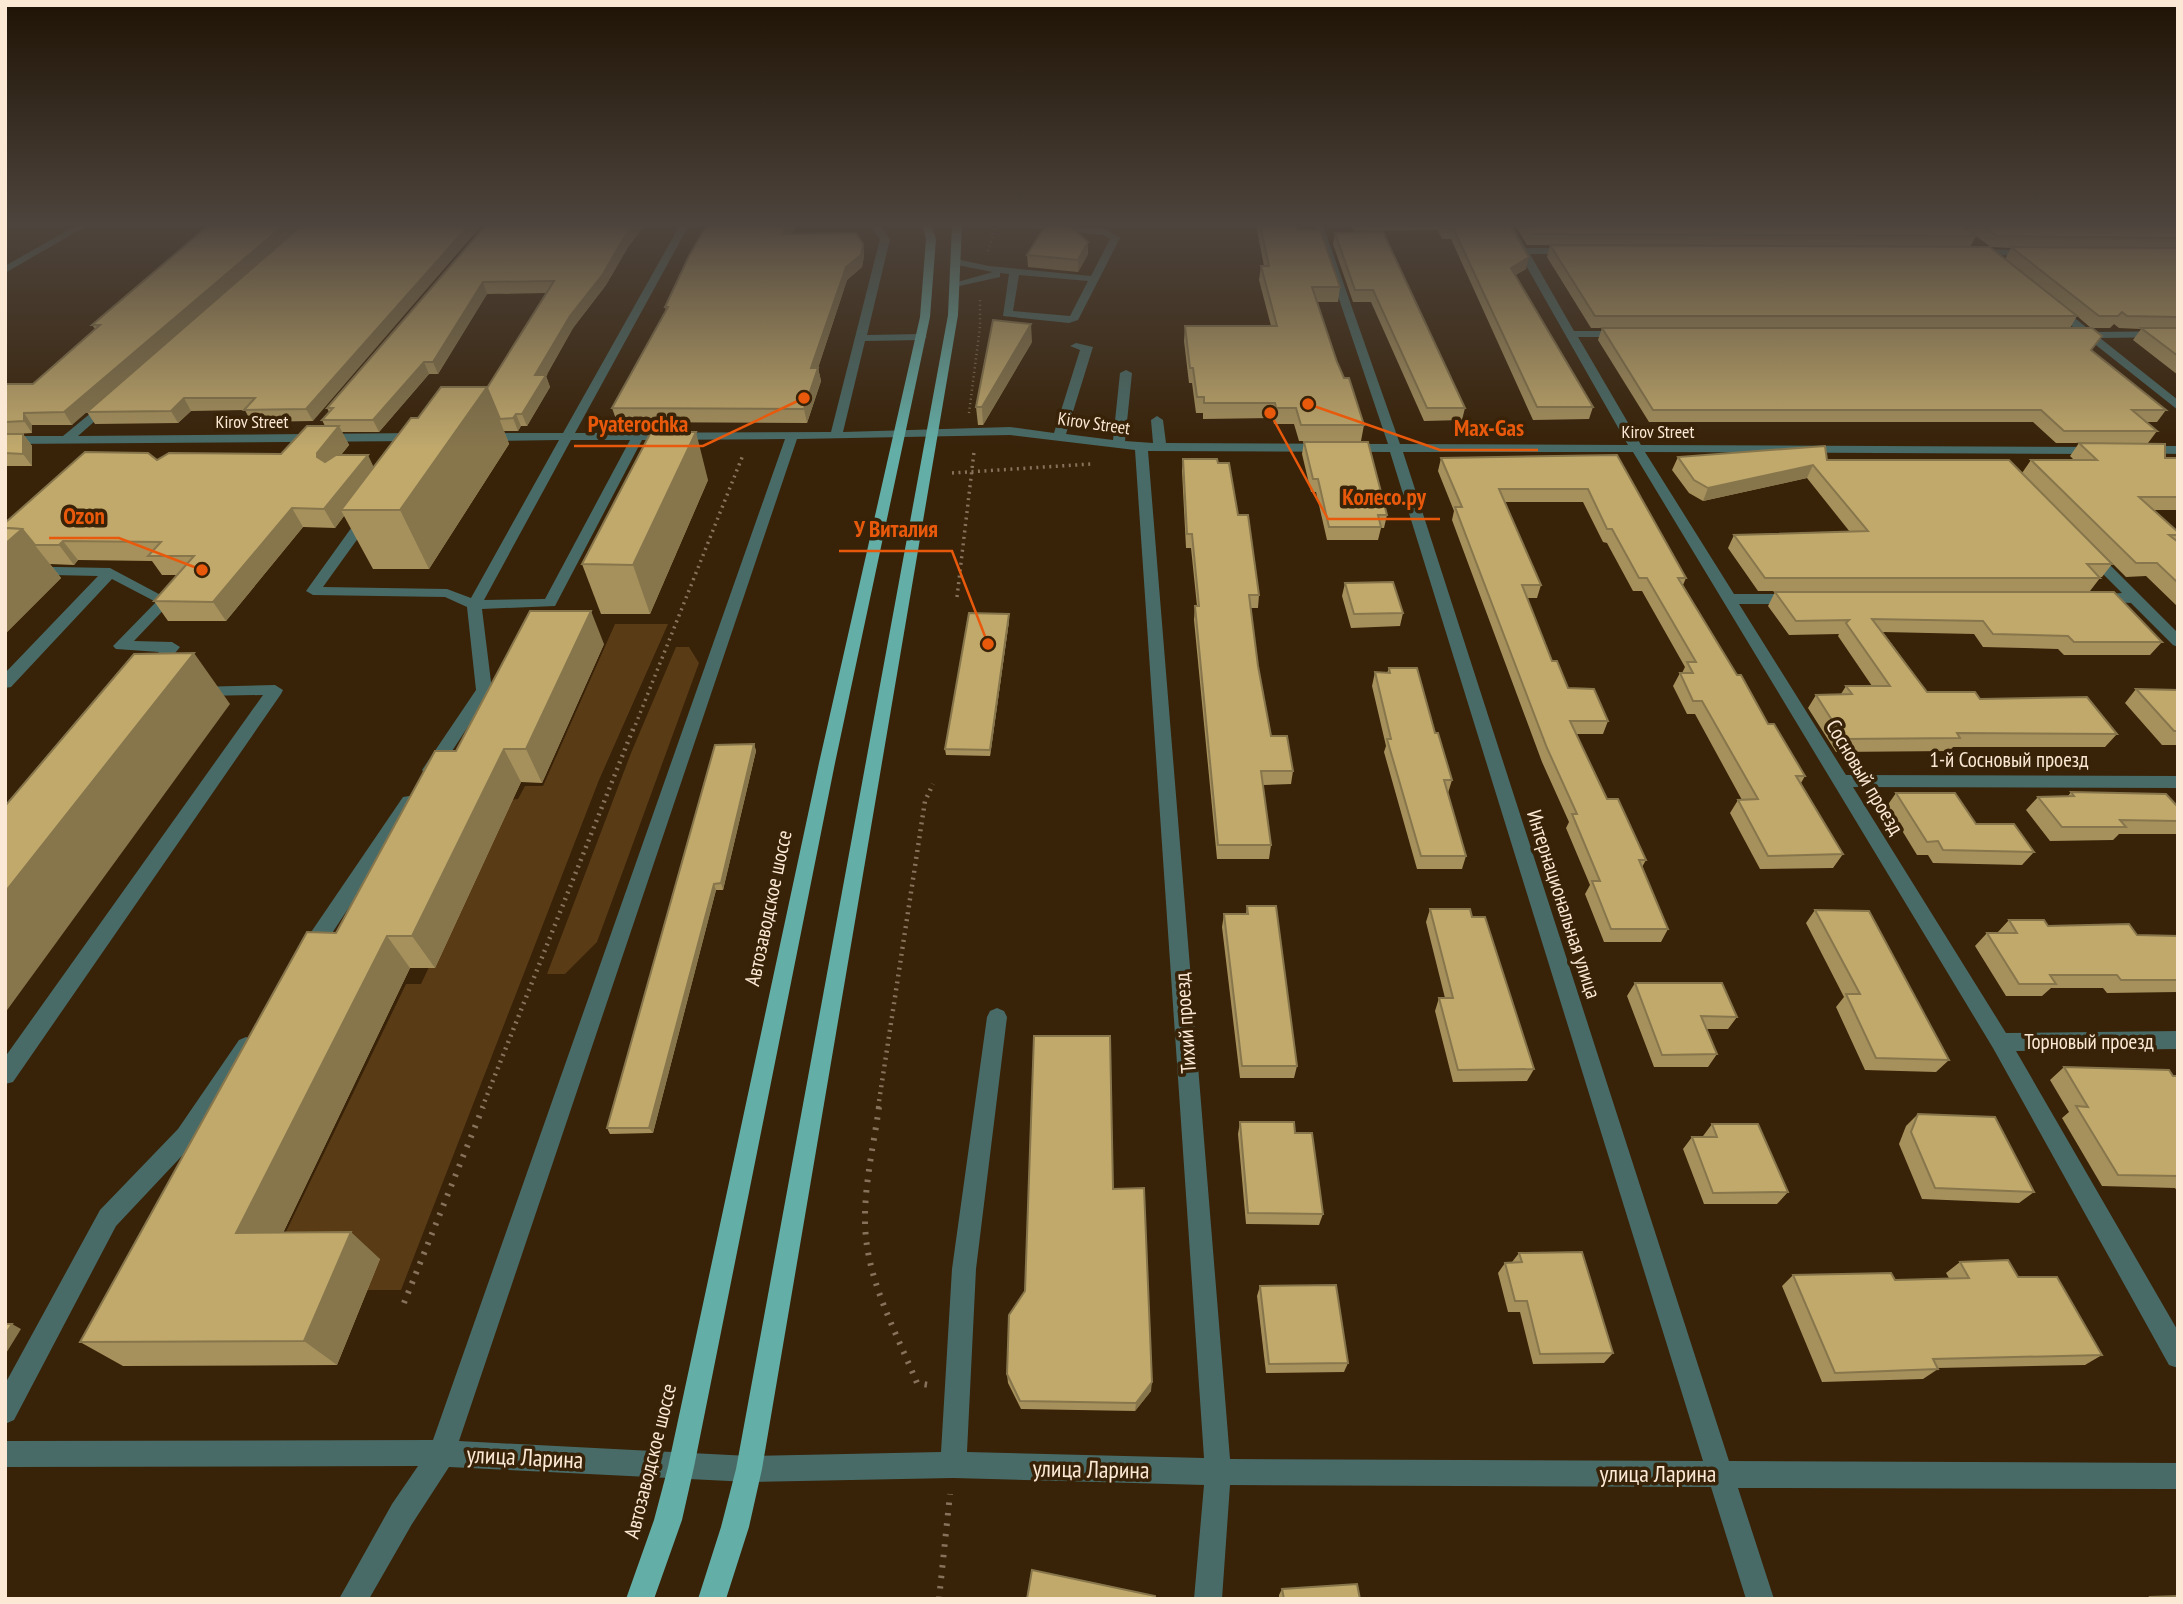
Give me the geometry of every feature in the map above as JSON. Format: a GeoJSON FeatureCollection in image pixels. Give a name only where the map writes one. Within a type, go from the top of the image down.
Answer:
{"type":"FeatureCollection","features":[{"type":"Feature","properties":{"kind":"main road","name":"Автозаводское шоссе"},"geometry":{"type":"LineString","coordinates":[[640,1599],[668,1520],[681,1467],[827,763],[921,337],[925,300]]}},
{"type":"Feature","properties":{"kind":"main road"},"geometry":{"type":"LineString","coordinates":[[712,1599],[735,1527],[749,1469],[954,300]]}},
{"type":"Feature","properties":{"kind":"street"},"geometry":{"type":"LineString","coordinates":[[300,965],[484,690],[474,606],[642,300]]}},
{"type":"Feature","properties":{"kind":"street"},"geometry":{"type":"LineString","coordinates":[[836,435],[870,300]]}},
{"type":"Feature","properties":{"kind":"street"},"geometry":{"type":"LineString","coordinates":[[1009,300],[1007,314],[1037,318],[1074,318],[1083,300]]}},
{"type":"Feature","properties":{"kind":"street","name":"Интернациональная улица"},"geometry":{"type":"LineString","coordinates":[[1345,300],[1395,447],[1760,1599]]}},
{"type":"Feature","properties":{"kind":"street","name":"Сосновый проезд"},"geometry":{"type":"LineString","coordinates":[[1551,300],[1637,449],[2000,1042],[2178,1356]]}},
{"type":"Feature","properties":{"kind":"street"},"geometry":{"type":"LineString","coordinates":[[2048,302],[2178,406]]}},
{"type":"Feature","properties":{"kind":"street"},"geometry":{"type":"LineString","coordinates":[[1570,334],[1638,334]]}},
{"type":"Feature","properties":{"kind":"street"},"geometry":{"type":"LineString","coordinates":[[2062,335],[2178,334]]}},
{"type":"Feature","properties":{"kind":"street"},"geometry":{"type":"LineString","coordinates":[[860,338],[921,337]]}},
{"type":"Feature","properties":{"kind":"street"},"geometry":{"type":"LineString","coordinates":[[1059,435],[1087,347],[1076,346]]}},
{"type":"Feature","properties":{"kind":"street"},"geometry":{"type":"LineString","coordinates":[[1119,443],[1126,373]]}},
{"type":"Feature","properties":{"kind":"street"},"geometry":{"type":"LineString","coordinates":[[66,439],[117,394]]}},
{"type":"Feature","properties":{"kind":"street","name":"Тихий проезд"},"geometry":{"type":"LineString","coordinates":[[1157,420],[1148,451],[1218,1472],[1208,1599]]}},
{"type":"Feature","properties":{"kind":"street","name":"Kirov Street"},"geometry":{"type":"LineString","coordinates":[[475,437],[899,435],[1010,431],[1119,443],[1148,451],[1395,447],[2178,450]]}},
{"type":"Feature","properties":{"kind":"street","name":"Kirov Street"},"geometry":{"type":"LineString","coordinates":[[5,440],[203,439],[313,433],[424,441]]}},
{"type":"Feature","properties":{"kind":"street"},"geometry":{"type":"LineString","coordinates":[[376,503],[313,591],[447,593],[474,606],[550,603],[638,436]]}},
{"type":"Feature","properties":{"kind":"street"},"geometry":{"type":"LineString","coordinates":[[353,1599],[402,1514],[442,1453],[792,436]]}},
{"type":"Feature","properties":{"kind":"street"},"geometry":{"type":"LineString","coordinates":[[349,456],[363,438]]}},
{"type":"Feature","properties":{"kind":"street"},"geometry":{"type":"LineString","coordinates":[[95,458],[115,439]]}},
{"type":"Feature","properties":{"kind":"street"},"geometry":{"type":"LineString","coordinates":[[186,455],[203,439]]}},
{"type":"Feature","properties":{"kind":"street"},"geometry":{"type":"LineString","coordinates":[[1988,449],[2007,469]]}},
{"type":"Feature","properties":{"kind":"street"},"geometry":{"type":"LineString","coordinates":[[2076,538],[2178,642]]}},
{"type":"Feature","properties":{"kind":"street"},"geometry":{"type":"LineString","coordinates":[[5,570],[110,572],[165,601],[121,646],[172,647],[141,682]]}},
{"type":"Feature","properties":{"kind":"street"},"geometry":{"type":"LineString","coordinates":[[5,683],[110,572]]}},
{"type":"Feature","properties":{"kind":"street"},"geometry":{"type":"LineString","coordinates":[[1729,599],[1813,598]]}},
{"type":"Feature","properties":{"kind":"street"},"geometry":{"type":"LineString","coordinates":[[2079,598],[2135,598]]}},
{"type":"Feature","properties":{"kind":"street"},"geometry":{"type":"LineString","coordinates":[[5,1076],[275,690],[185,691]]}},
{"type":"Feature","properties":{"kind":"street","name":"1-й Сосновый проезд"},"geometry":{"type":"LineString","coordinates":[[1841,781],[2178,782]]}},
{"type":"Feature","properties":{"kind":"street"},"geometry":{"type":"LineString","coordinates":[[953,1465],[964,1269],[997,1017]]}},
{"type":"Feature","properties":{"kind":"street"},"geometry":{"type":"LineString","coordinates":[[5,1411],[108,1217],[186,1136],[254,1033]]}},
{"type":"Feature","properties":{"kind":"street","name":"Торновый проезд"},"geometry":{"type":"LineString","coordinates":[[2000,1042],[2178,1040]]}},
{"type":"Feature","properties":{"kind":"street","name":"улица Ларина"},"geometry":{"type":"LineString","coordinates":[[5,1454],[442,1453],[749,1469],[953,1465],[1218,1472],[2178,1475]]}},
{"type":"Feature","properties":{"kind":"path"},"geometry":{"type":"LineString","coordinates":[[969,414],[981,300]]}},
{"type":"Feature","properties":{"kind":"path"},"geometry":{"type":"LineString","coordinates":[[404,1303],[751,436]]}},
{"type":"Feature","properties":{"kind":"path"},"geometry":{"type":"LineString","coordinates":[[957,597],[976,441]]}},
{"type":"Feature","properties":{"kind":"path"},"geometry":{"type":"LineString","coordinates":[[952,473],[1148,451]]}},
{"type":"Feature","properties":{"kind":"path"},"geometry":{"type":"LineString","coordinates":[[933,784],[925,802],[886,1046],[865,1217],[867,1247],[877,1285],[917,1383],[957,1389]]}},
{"type":"Feature","properties":{"kind":"path"},"geometry":{"type":"LineString","coordinates":[[939,1599],[953,1465]]}},
{"type":"Feature","properties":{"kind":"shaded area"},"geometry":{"type":"Polygon","coordinates":[[[615,624],[668,624],[599,780],[401,1290],[356,1290],[264,1277],[406,984],[421,984],[508,800],[518,799],[525,786],[543,786],[615,624]]]}},
{"type":"Feature","properties":{"kind":"shaded area"},"geometry":{"type":"Polygon","coordinates":[[[676,647],[689,647],[699,663],[597,942],[565,974],[547,974],[631,753],[676,647]]]}},
{"type":"Feature","properties":{"kind":"building"},"geometry":{"type":"Polygon","coordinates":[[[121,300],[196,300],[64,412],[24,413],[24,421],[5,422],[5,384],[33,384],[100,325],[92,325],[121,300]]]}},
{"type":"Feature","properties":{"kind":"building"},"geometry":{"type":"Polygon","coordinates":[[[216,300],[403,300],[306,409],[244,410],[255,398],[184,398],[171,411],[87,412],[216,300]]]}},
{"type":"Feature","properties":{"kind":"building"},"geometry":{"type":"Polygon","coordinates":[[[421,300],[472,300],[433,362],[424,362],[373,420],[322,420],[333,408],[327,408],[421,300]]]}},
{"type":"Feature","properties":{"kind":"building"},"geometry":{"type":"Polygon","coordinates":[[[542,300],[583,300],[535,375],[546,375],[522,414],[500,419],[487,388],[542,300]]]}},
{"type":"Feature","properties":{"kind":"building"},"geometry":{"type":"Polygon","coordinates":[[[668,300],[835,300],[811,368],[818,368],[804,409],[612,408],[668,307],[665,307],[668,300]]]}},
{"type":"Feature","properties":{"kind":"building"},"geometry":{"type":"Polygon","coordinates":[[[1270,300],[1316,300],[1337,362],[1344,378],[1349,378],[1364,425],[1301,425],[1296,408],[1276,408],[1275,403],[1204,403],[1204,397],[1197,397],[1185,326],[1277,326],[1270,300]]]}},
{"type":"Feature","properties":{"kind":"building"},"geometry":{"type":"Polygon","coordinates":[[[1378,300],[1415,300],[1465,408],[1427,408],[1378,300]]]}},
{"type":"Feature","properties":{"kind":"building"},"geometry":{"type":"Polygon","coordinates":[[[1487,300],[1530,300],[1593,407],[1537,407],[1487,300]]]}},
{"type":"Feature","properties":{"kind":"building"},"geometry":{"type":"Polygon","coordinates":[[[1585,300],[2057,300],[2077,316],[1595,316],[1585,300]]]}},
{"type":"Feature","properties":{"kind":"building"},"geometry":{"type":"Polygon","coordinates":[[[2078,300],[2178,300],[2178,317],[2127,316],[2122,312],[2118,316],[2099,316],[2078,300]]]}},
{"type":"Feature","properties":{"kind":"building"},"geometry":{"type":"Polygon","coordinates":[[[993,320],[1031,324],[982,407],[976,407],[993,320]]]}},
{"type":"Feature","properties":{"kind":"building"},"geometry":{"type":"Polygon","coordinates":[[[1602,328],[2092,328],[2102,336],[2091,350],[2166,410],[2132,410],[2157,431],[2064,431],[2041,410],[1653,410],[1602,328]]]}},
{"type":"Feature","properties":{"kind":"building"},"geometry":{"type":"Polygon","coordinates":[[[2141,328],[2178,328],[2178,356],[2141,328]]]}},
{"type":"Feature","properties":{"kind":"building"},"geometry":{"type":"Polygon","coordinates":[[[441,387],[487,387],[400,510],[341,510],[411,418],[418,418],[441,387]]]}},
{"type":"Feature","properties":{"kind":"building"},"geometry":{"type":"Polygon","coordinates":[[[307,426],[339,426],[317,453],[317,457],[325,462],[336,455],[368,455],[324,509],[292,508],[213,602],[154,601],[194,556],[148,556],[161,542],[63,541],[59,545],[35,545],[22,529],[5,528],[5,523],[85,452],[148,453],[157,460],[169,453],[281,454],[307,426]]]}},
{"type":"Feature","properties":{"kind":"building"},"geometry":{"type":"Polygon","coordinates":[[[651,432],[696,432],[633,565],[582,564],[651,432]]]}},
{"type":"Feature","properties":{"kind":"building"},"geometry":{"type":"Polygon","coordinates":[[[5,434],[23,434],[23,454],[5,453],[5,434]]]}},
{"type":"Feature","properties":{"kind":"building"},"geometry":{"type":"Polygon","coordinates":[[[1304,442],[1368,442],[1387,515],[1378,515],[1381,527],[1329,527],[1318,479],[1313,479],[1304,442]]]}},
{"type":"Feature","properties":{"kind":"building"},"geometry":{"type":"Polygon","coordinates":[[[2079,443],[2165,444],[2165,458],[2178,458],[2178,497],[2139,497],[2178,532],[2178,535],[2169,535],[2178,542],[2178,583],[2157,563],[2136,563],[2031,460],[2097,460],[2079,443]]]}},
{"type":"Feature","properties":{"kind":"building"},"geometry":{"type":"Polygon","coordinates":[[[1825,446],[1827,460],[2009,460],[2112,564],[2087,564],[2100,578],[1765,578],[1734,535],[1868,531],[1813,465],[1708,488],[1694,480],[1678,457],[1825,446]]]}},
{"type":"Feature","properties":{"kind":"building"},"geometry":{"type":"Polygon","coordinates":[[[1617,455],[1686,578],[1678,578],[1737,675],[1741,675],[1768,724],[1774,724],[1805,776],[1796,776],[1843,854],[1768,856],[1738,800],[1758,799],[1702,701],[1693,701],[1680,673],[1693,673],[1687,662],[1696,662],[1647,578],[1639,578],[1612,529],[1607,529],[1588,489],[1499,489],[1541,585],[1522,585],[1552,661],[1557,661],[1568,688],[1594,689],[1608,721],[1570,721],[1607,799],[1618,799],[1646,860],[1639,860],[1668,929],[1611,929],[1592,881],[1600,881],[1572,814],[1577,814],[1547,748],[1455,507],[1462,507],[1441,458],[1617,455]]]}},
{"type":"Feature","properties":{"kind":"building"},"geometry":{"type":"Polygon","coordinates":[[[1183,459],[1217,459],[1218,463],[1229,463],[1238,515],[1248,515],[1259,595],[1249,595],[1258,666],[1271,736],[1287,736],[1293,771],[1261,771],[1271,845],[1218,845],[1195,606],[1199,606],[1192,534],[1187,534],[1183,459]]]}},
{"type":"Feature","properties":{"kind":"building"},"geometry":{"type":"Polygon","coordinates":[[[5,528],[22,529],[5,544],[5,528]]]}},
{"type":"Feature","properties":{"kind":"building"},"geometry":{"type":"Polygon","coordinates":[[[1393,582],[1403,613],[1354,614],[1345,583],[1393,582]]]}},
{"type":"Feature","properties":{"kind":"building"},"geometry":{"type":"Polygon","coordinates":[[[1775,592],[2114,592],[2162,642],[2074,642],[2068,636],[1993,634],[1983,621],[1872,619],[1927,692],[1975,692],[1980,699],[2087,697],[2117,734],[1957,733],[1960,738],[1844,739],[1816,695],[1852,694],[1846,686],[1890,686],[1846,623],[1849,620],[1796,621],[1775,592]]]}},
{"type":"Feature","properties":{"kind":"building"},"geometry":{"type":"Polygon","coordinates":[[[530,611],[591,611],[526,749],[504,749],[412,936],[387,936],[236,1233],[351,1232],[304,1341],[80,1342],[307,932],[336,933],[435,751],[456,751],[530,611]]]}},
{"type":"Feature","properties":{"kind":"building"},"geometry":{"type":"Polygon","coordinates":[[[969,613],[1009,614],[990,750],[945,749],[969,613]]]}},
{"type":"Feature","properties":{"kind":"building"},"geometry":{"type":"Polygon","coordinates":[[[194,653],[5,892],[5,806],[134,654],[194,653]]]}},
{"type":"Feature","properties":{"kind":"building"},"geometry":{"type":"Polygon","coordinates":[[[1389,668],[1417,668],[1435,733],[1438,733],[1452,780],[1444,780],[1466,856],[1421,856],[1387,739],[1391,739],[1375,672],[1390,673],[1389,668]]]}},
{"type":"Feature","properties":{"kind":"building"},"geometry":{"type":"Polygon","coordinates":[[[2136,689],[2178,690],[2178,731],[2174,731],[2136,689]]]}},
{"type":"Feature","properties":{"kind":"building"},"geometry":{"type":"Polygon","coordinates":[[[754,744],[721,883],[714,884],[649,1128],[607,1128],[715,745],[754,744]]]}},
{"type":"Feature","properties":{"kind":"building"},"geometry":{"type":"Polygon","coordinates":[[[2071,792],[2166,794],[2178,807],[2178,821],[2120,820],[2126,827],[2062,827],[2038,797],[2074,796],[2071,792]]]}},
{"type":"Feature","properties":{"kind":"building"},"geometry":{"type":"Polygon","coordinates":[[[1896,793],[1955,793],[1976,824],[2014,824],[2034,852],[1943,850],[1938,841],[1927,842],[1896,793]]]}},
{"type":"Feature","properties":{"kind":"building"},"geometry":{"type":"Polygon","coordinates":[[[1247,906],[1276,906],[1297,1066],[1242,1066],[1224,914],[1248,914],[1247,906]]]}},
{"type":"Feature","properties":{"kind":"building"},"geometry":{"type":"Polygon","coordinates":[[[1430,909],[1470,909],[1472,917],[1485,917],[1534,1069],[1458,1070],[1439,998],[1453,998],[1430,909]]]}},
{"type":"Feature","properties":{"kind":"building"},"geometry":{"type":"Polygon","coordinates":[[[1815,910],[1869,911],[1949,1060],[1876,1058],[1846,994],[1860,994],[1815,910]]]}},
{"type":"Feature","properties":{"kind":"building"},"geometry":{"type":"Polygon","coordinates":[[[2009,920],[2044,920],[2048,926],[2129,924],[2137,935],[2178,936],[2178,980],[2121,980],[2117,975],[2050,975],[2056,984],[2019,984],[1987,933],[2017,933],[2009,920]]]}},
{"type":"Feature","properties":{"kind":"building"},"geometry":{"type":"Polygon","coordinates":[[[1635,983],[1722,983],[1737,1017],[1701,1016],[1717,1054],[1662,1055],[1635,983]]]}},
{"type":"Feature","properties":{"kind":"building"},"geometry":{"type":"Polygon","coordinates":[[[1034,1036],[1110,1036],[1113,1189],[1144,1188],[1152,1382],[1136,1403],[1020,1401],[1007,1374],[1009,1315],[1025,1291],[1034,1036]]]}},
{"type":"Feature","properties":{"kind":"building"},"geometry":{"type":"Polygon","coordinates":[[[2064,1067],[2169,1070],[2173,1076],[2178,1076],[2178,1176],[2118,1175],[2076,1106],[2088,1107],[2064,1067]]]}},
{"type":"Feature","properties":{"kind":"building"},"geometry":{"type":"Polygon","coordinates":[[[1918,1114],[1995,1117],[2034,1192],[1935,1188],[1911,1132],[1918,1114]]]}},
{"type":"Feature","properties":{"kind":"building"},"geometry":{"type":"Polygon","coordinates":[[[1240,1122],[1294,1122],[1295,1133],[1312,1133],[1323,1214],[1248,1213],[1240,1122]]]}},
{"type":"Feature","properties":{"kind":"building"},"geometry":{"type":"Polygon","coordinates":[[[1712,1124],[1758,1124],[1788,1192],[1713,1193],[1692,1137],[1717,1137],[1712,1124]]]}},
{"type":"Feature","properties":{"kind":"building"},"geometry":{"type":"Polygon","coordinates":[[[1582,1252],[1613,1353],[1540,1354],[1527,1301],[1515,1301],[1505,1263],[1522,1262],[1519,1253],[1582,1252]]]}},
{"type":"Feature","properties":{"kind":"building"},"geometry":{"type":"Polygon","coordinates":[[[2008,1260],[2018,1277],[2057,1277],[2102,1355],[1933,1359],[1938,1369],[1835,1373],[1793,1275],[1891,1273],[1895,1280],[1969,1278],[1960,1262],[2008,1260]]]}},
{"type":"Feature","properties":{"kind":"building"},"geometry":{"type":"Polygon","coordinates":[[[1336,1285],[1348,1363],[1269,1364],[1260,1286],[1336,1285]]]}},
{"type":"Feature","properties":{"kind":"building"},"geometry":{"type":"Polygon","coordinates":[[[5,1324],[12,1324],[5,1335],[5,1324]]]}},
{"type":"Feature","properties":{"kind":"building"},"geometry":{"type":"Polygon","coordinates":[[[1032,1570],[1155,1596],[1155,1599],[1027,1599],[1032,1570]]]}},
{"type":"Feature","properties":{"kind":"building"},"geometry":{"type":"Polygon","coordinates":[[[1357,1584],[1360,1599],[1284,1599],[1282,1589],[1357,1584]]]}},
{"type":"Feature","properties":{"kind":"building"},"geometry":{"type":"Polygon","coordinates":[[[2178,1596],[2178,1599],[2150,1597],[2178,1596]]]}},
{"type":"Feature","properties":{"kind":"place","name":"Pyaterochka"},"geometry":{"type":"Point","coordinates":[804,398]}},
{"type":"Feature","properties":{"kind":"place","name":"Max-Gas"},"geometry":{"type":"Point","coordinates":[1308,404]}},
{"type":"Feature","properties":{"kind":"place","name":"Колесо.ру"},"geometry":{"type":"Point","coordinates":[1270,413]}},
{"type":"Feature","properties":{"kind":"place","name":"Ozon"},"geometry":{"type":"Point","coordinates":[202,570]}},
{"type":"Feature","properties":{"kind":"place","name":"У Виталия"},"geometry":{"type":"Point","coordinates":[988,644]}}]}
